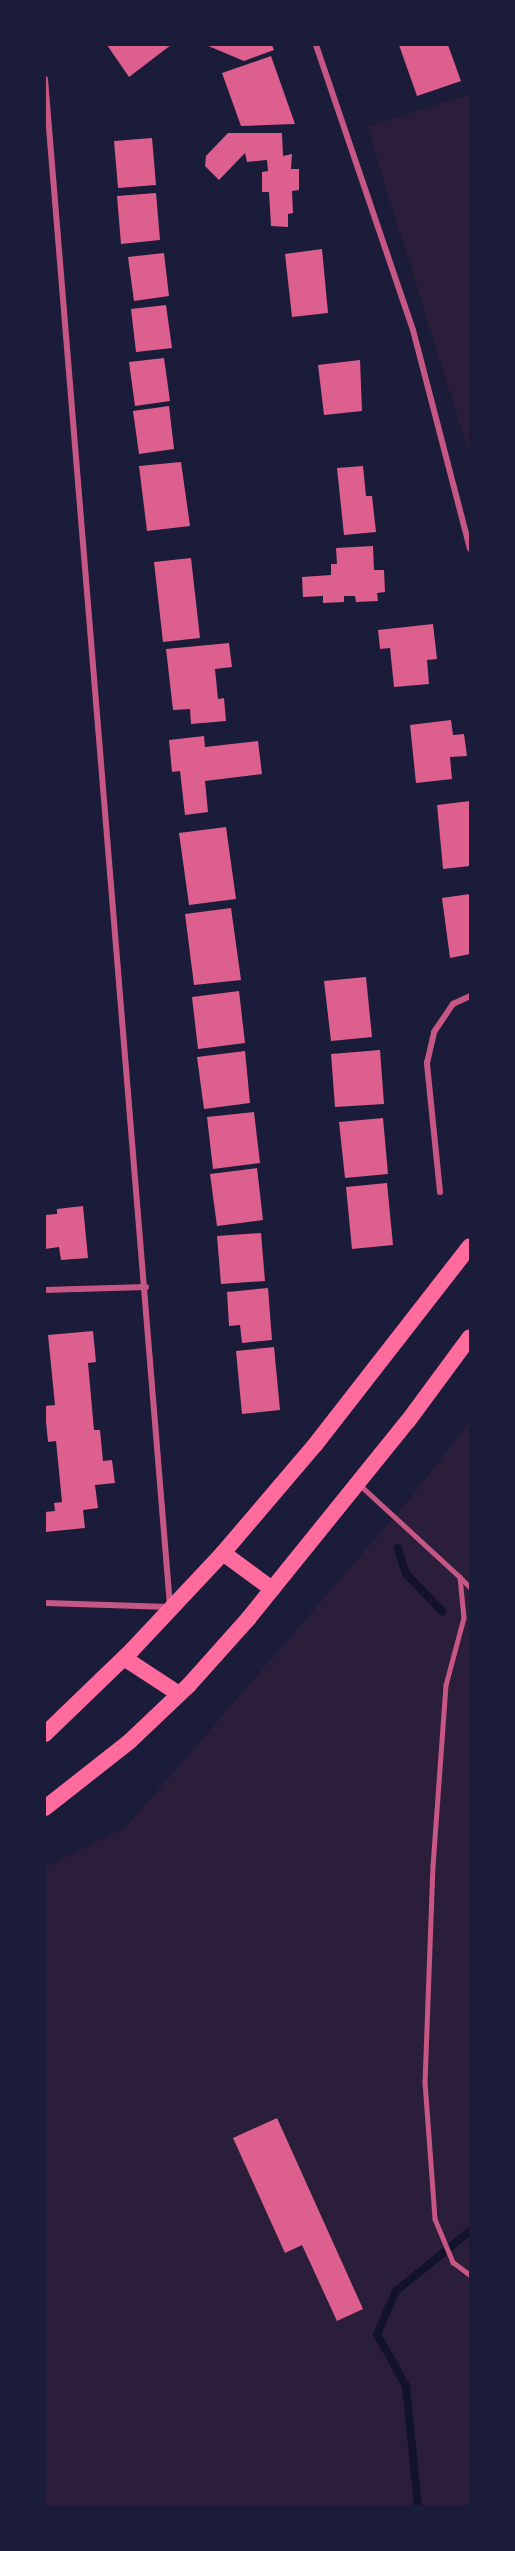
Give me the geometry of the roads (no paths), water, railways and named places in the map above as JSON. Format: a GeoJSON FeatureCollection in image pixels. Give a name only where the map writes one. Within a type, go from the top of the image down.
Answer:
{"type":"FeatureCollection","features":[{"type":"Feature","properties":{"kind":"highway"},"geometry":{"type":"LineString","coordinates":[[45,1734],[124,1658],[223,1553],[350,1402],[470,1246]]}},
{"type":"Feature","properties":{"kind":"highway"},"geometry":{"type":"LineString","coordinates":[[45,1808],[130,1741],[179,1694],[272,1589],[358,1483],[470,1337]]}},
{"type":"Feature","properties":{"kind":"highway"},"geometry":{"type":"LineString","coordinates":[[223,1553],[272,1589]]}},
{"type":"Feature","properties":{"kind":"highway"},"geometry":{"type":"LineString","coordinates":[[124,1658],[179,1694]]}},
{"type":"Feature","properties":{"kind":"street"},"geometry":{"type":"LineString","coordinates":[[315,45],[413,330],[470,549]]}},
{"type":"Feature","properties":{"kind":"street"},"geometry":{"type":"LineString","coordinates":[[45,79],[146,1287],[170,1607],[45,1603]]}},
{"type":"Feature","properties":{"kind":"street"},"geometry":{"type":"LineString","coordinates":[[440,1192],[427,1063],[434,1032],[453,1004],[470,996]]}},
{"type":"Feature","properties":{"kind":"street"},"geometry":{"type":"LineString","coordinates":[[45,1290],[146,1287]]}},
{"type":"Feature","properties":{"kind":"lane"},"geometry":{"type":"LineString","coordinates":[[358,1483],[470,1587]]}},
{"type":"Feature","properties":{"kind":"lane"},"geometry":{"type":"LineString","coordinates":[[460,1577],[464,1618],[446,1684],[433,1865],[425,2082],[435,2219],[453,2262],[470,2275]]}},
{"type":"Feature","properties":{"kind":"waterway"},"geometry":{"type":"LineString","coordinates":[[398,1548],[406,1574],[442,1611]]}},
{"type":"Feature","properties":{"kind":"waterway"},"geometry":{"type":"LineString","coordinates":[[418,2506],[406,2386],[377,2334],[396,2291],[470,2231]]}}]}
